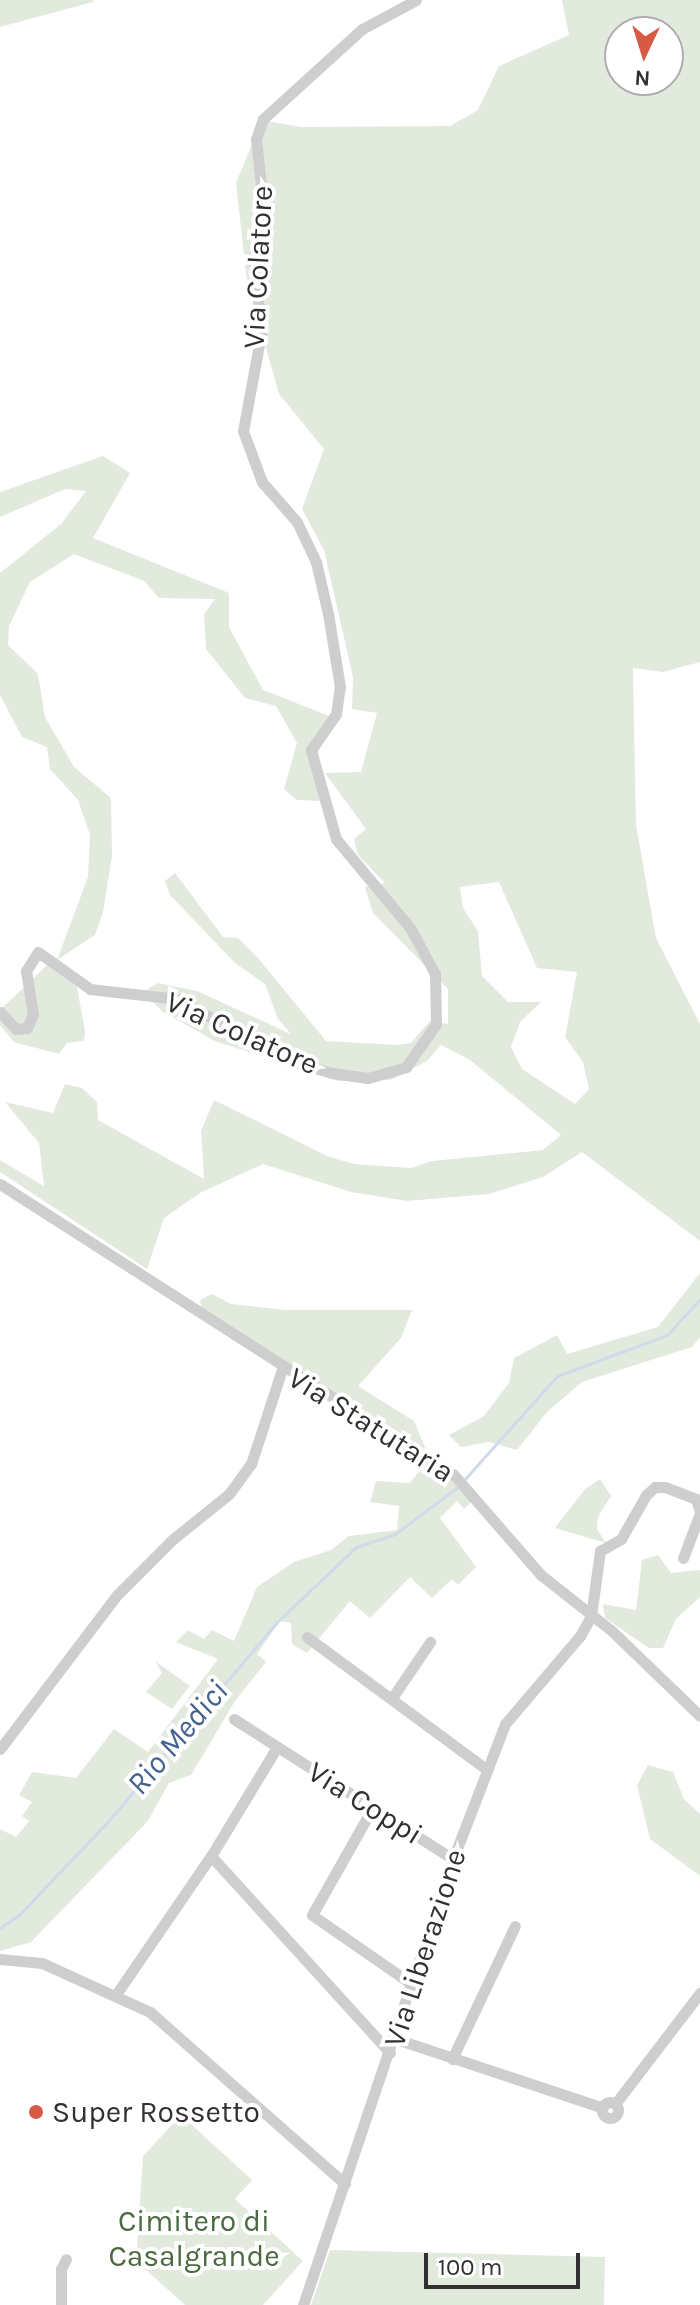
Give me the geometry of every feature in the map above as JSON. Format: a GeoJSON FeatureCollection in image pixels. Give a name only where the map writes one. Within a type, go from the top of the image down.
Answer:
{"type":"FeatureCollection","features":[{"type":"Feature","properties":{"kind":"street","name":"Via Colatore"},"geometry":{"type":"LineString","coordinates":[[0,1012],[16,1029],[27,1028],[33,1014],[26,971],[38,952],[90,989],[178,999],[283,1059],[332,1073],[368,1078],[406,1067],[436,1024],[435,974],[411,929],[336,839],[311,750],[336,714],[340,687],[328,614],[316,562],[297,522],[262,482],[243,431],[261,334],[254,258],[262,209],[256,139],[263,119],[362,29],[416,0]]}},
{"type":"Feature","properties":{"kind":"street","name":"Via Statutaria"},"geometry":{"type":"LineString","coordinates":[[0,1184],[282,1369],[458,1478],[541,1575],[591,1616],[700,1716]]}},
{"type":"Feature","properties":{"kind":"street"},"geometry":{"type":"LineString","coordinates":[[0,1749],[117,1595],[173,1539],[229,1494],[251,1464],[282,1369]]}},
{"type":"Feature","properties":{"kind":"street"},"geometry":{"type":"LineString","coordinates":[[591,1616],[600,1551],[621,1539],[646,1495],[655,1487],[665,1487],[696,1499],[700,1512],[683,1558]]}},
{"type":"Feature","properties":{"kind":"street","name":"Via Liberazione"},"geometry":{"type":"LineString","coordinates":[[303,2305],[396,2039],[485,1768],[505,1724],[591,1616]]}},
{"type":"Feature","properties":{"kind":"street"},"geometry":{"type":"LineString","coordinates":[[307,1637],[485,1768]]}},
{"type":"Feature","properties":{"kind":"street"},"geometry":{"type":"LineString","coordinates":[[392,1698],[430,1642]]}},
{"type":"Feature","properties":{"kind":"street","name":"Via Coppi"},"geometry":{"type":"LineString","coordinates":[[234,1719],[453,1859]]}},
{"type":"Feature","properties":{"kind":"street","name":"Via Coppi"},"geometry":{"type":"LineString","coordinates":[[115,1996],[211,1856],[277,1747]]}},
{"type":"Feature","properties":{"kind":"street"},"geometry":{"type":"LineString","coordinates":[[373,1807],[312,1915],[413,1985]]}},
{"type":"Feature","properties":{"kind":"street"},"geometry":{"type":"LineString","coordinates":[[211,1856],[390,2053]]}},
{"type":"Feature","properties":{"kind":"street"},"geometry":{"type":"LineString","coordinates":[[452,2059],[515,1926]]}},
{"type":"Feature","properties":{"kind":"street"},"geometry":{"type":"LineString","coordinates":[[0,1959],[42,1963],[154,2015],[345,2184]]}},
{"type":"Feature","properties":{"kind":"street"},"geometry":{"type":"LineString","coordinates":[[396,2039],[603,2108],[615,2104],[700,1993]]}},
{"type":"Feature","properties":{"kind":"street"},"geometry":{"type":"LineString","coordinates":[[61,2305],[61,2269],[66,2259]]}},
{"type":"Feature","properties":{"kind":"green space"},"geometry":{"type":"Polygon","coordinates":[[[0,0],[93,0],[93,2],[0,27],[0,0]]]}},
{"type":"Feature","properties":{"kind":"green space"},"geometry":{"type":"Polygon","coordinates":[[[562,0],[700,0],[700,662],[663,672],[633,668],[636,825],[656,938],[700,1024],[700,1241],[582,1152],[543,1177],[489,1194],[407,1201],[351,1192],[263,1164],[200,1193],[164,1218],[147,1269],[0,1172],[0,1160],[44,1186],[39,1143],[5,1102],[53,1113],[65,1084],[82,1088],[97,1102],[98,1120],[204,1179],[201,1131],[214,1100],[327,1156],[354,1164],[411,1168],[432,1161],[543,1150],[561,1135],[470,1060],[441,1045],[427,1061],[391,1080],[339,1081],[215,1041],[163,1012],[143,992],[158,983],[197,991],[291,1034],[278,1019],[265,984],[235,963],[170,895],[165,881],[175,873],[223,937],[238,938],[258,958],[326,1041],[398,1045],[411,1043],[430,1021],[448,1024],[448,989],[373,913],[365,887],[385,883],[358,855],[354,839],[366,829],[325,773],[361,772],[377,713],[352,709],[353,677],[324,550],[302,509],[324,449],[279,394],[247,281],[236,183],[262,120],[300,127],[450,126],[478,110],[499,66],[569,35],[562,0]],[[499,882],[460,887],[463,908],[478,931],[482,976],[508,1002],[541,1002],[520,1022],[511,1047],[522,1069],[575,1104],[589,1089],[583,1062],[565,1037],[577,972],[537,968],[499,882]]]}},
{"type":"Feature","properties":{"kind":"green space"},"geometry":{"type":"Polygon","coordinates":[[[103,456],[130,473],[93,538],[229,593],[229,627],[263,690],[337,719],[314,751],[321,801],[297,800],[284,789],[297,743],[276,706],[245,698],[206,649],[204,614],[215,599],[159,598],[144,581],[74,554],[30,582],[9,626],[8,645],[38,674],[45,717],[74,767],[111,798],[112,856],[103,912],[95,935],[57,960],[88,877],[90,835],[78,800],[50,769],[47,747],[22,737],[0,695],[0,573],[61,524],[86,491],[65,489],[0,517],[0,492],[103,456]]]}},
{"type":"Feature","properties":{"kind":"green space"},"geometry":{"type":"Polygon","coordinates":[[[47,965],[77,987],[85,1031],[84,1041],[67,1043],[59,1054],[14,1042],[0,1025],[0,1010],[47,965]]]}},
{"type":"Feature","properties":{"kind":"green space"},"geometry":{"type":"Polygon","coordinates":[[[700,1273],[700,1337],[692,1347],[582,1382],[547,1412],[517,1450],[489,1442],[461,1447],[449,1435],[484,1416],[509,1383],[514,1358],[557,1335],[567,1354],[658,1327],[700,1273]]]}},
{"type":"Feature","properties":{"kind":"green space"},"geometry":{"type":"Polygon","coordinates":[[[212,1294],[231,1304],[286,1310],[412,1310],[401,1338],[358,1386],[414,1421],[426,1450],[203,1313],[200,1300],[212,1294]]]}},
{"type":"Feature","properties":{"kind":"green space"},"geometry":{"type":"Polygon","coordinates":[[[425,1463],[453,1481],[472,1501],[464,1509],[457,1501],[440,1518],[476,1567],[458,1585],[452,1579],[432,1598],[410,1577],[370,1618],[350,1601],[307,1653],[292,1644],[291,1623],[280,1621],[257,1654],[266,1662],[235,1701],[191,1775],[169,1783],[148,1821],[31,1942],[0,1951],[0,1829],[16,1837],[29,1821],[22,1816],[32,1802],[19,1795],[32,1772],[76,1778],[114,1729],[148,1752],[218,1659],[176,1642],[188,1630],[204,1639],[212,1630],[234,1641],[257,1587],[294,1562],[331,1550],[349,1536],[397,1530],[399,1506],[370,1502],[376,1481],[410,1483],[425,1463]]]}},
{"type":"Feature","properties":{"kind":"green space"},"geometry":{"type":"Polygon","coordinates":[[[600,1479],[611,1496],[598,1517],[597,1529],[606,1543],[555,1528],[585,1489],[600,1479]]]}},
{"type":"Feature","properties":{"kind":"green space"},"geometry":{"type":"Polygon","coordinates":[[[658,1555],[671,1573],[700,1570],[700,1597],[676,1619],[663,1648],[649,1648],[605,1618],[603,1604],[636,1610],[642,1560],[658,1555]]]}},
{"type":"Feature","properties":{"kind":"green space"},"geometry":{"type":"Polygon","coordinates":[[[155,1661],[190,1686],[172,1709],[146,1692],[162,1673],[155,1661]]]}},
{"type":"Feature","properties":{"kind":"green space"},"geometry":{"type":"Polygon","coordinates":[[[648,1765],[673,1772],[684,1799],[700,1814],[700,1876],[650,1839],[637,1785],[648,1765]]]}},
{"type":"Feature","properties":{"kind":"green space","name":"Cimitero di Casalgrande"},"geometry":{"type":"Polygon","coordinates":[[[181,2115],[252,2180],[235,2199],[303,2261],[263,2305],[185,2305],[136,2261],[143,2156],[181,2115]]]}},
{"type":"Feature","properties":{"kind":"green space"},"geometry":{"type":"Polygon","coordinates":[[[330,2250],[605,2257],[604,2305],[311,2305],[330,2250]]]}},
{"type":"Feature","properties":{"kind":"waterway"},"geometry":{"type":"LineString","coordinates":[[464,1480],[557,1376],[667,1335],[700,1299]]}},
{"type":"Feature","properties":{"kind":"waterway","name":"Rio Medici"},"geometry":{"type":"LineString","coordinates":[[0,1928],[20,1914],[110,1819],[276,1623],[356,1547],[395,1534],[459,1486]]}},
{"type":"Feature","properties":{"kind":"place","name":"Super Rossetto"},"geometry":{"type":"Point","coordinates":[36,2112]}}]}
